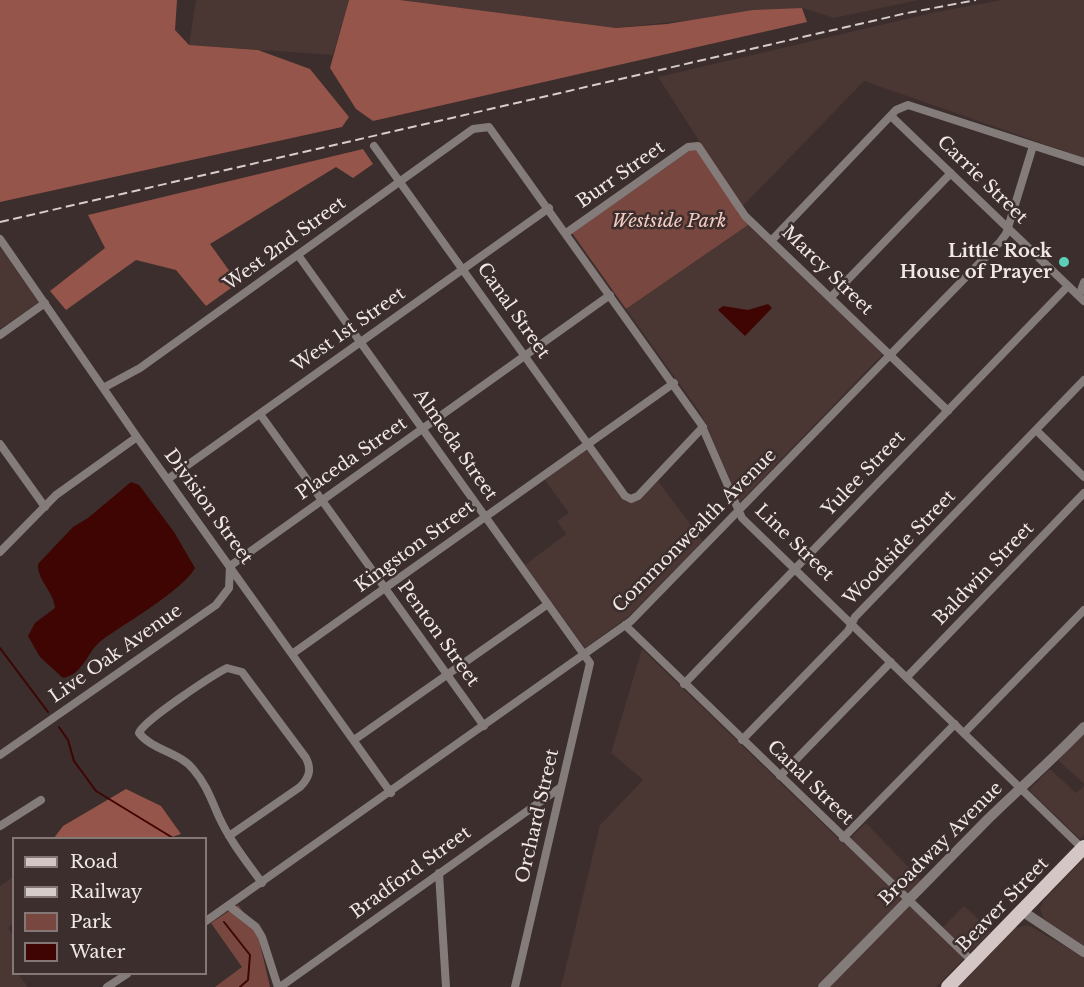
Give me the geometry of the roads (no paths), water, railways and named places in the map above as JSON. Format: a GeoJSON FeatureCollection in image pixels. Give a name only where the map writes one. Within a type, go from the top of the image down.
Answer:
{"type":"FeatureCollection","features":[{"type":"Feature","properties":{"kind":"main road","name":"Beaver Street"},"geometry":{"type":"LineString","coordinates":[[948,987],[1083,848]]}},
{"type":"Feature","properties":{"kind":"street","name":"Carrie Street"},"geometry":{"type":"LineString","coordinates":[[1033,146],[908,105],[896,110],[891,116],[1082,298]]}},
{"type":"Feature","properties":{"kind":"street"},"geometry":{"type":"LineString","coordinates":[[771,241],[891,116]]}},
{"type":"Feature","properties":{"kind":"street","name":"West 2nd Street"},"geometry":{"type":"LineString","coordinates":[[105,387],[140,368],[473,129],[484,126]]}},
{"type":"Feature","properties":{"kind":"street","name":"Line Street"},"geometry":{"type":"LineString","coordinates":[[484,126],[493,129],[674,383],[703,428],[742,518],[1083,848]]}},
{"type":"Feature","properties":{"kind":"street","name":"Marcy Street"},"geometry":{"type":"LineString","coordinates":[[696,145],[701,148],[740,210],[948,411]]}},
{"type":"Feature","properties":{"kind":"street","name":"Burr Street"},"geometry":{"type":"LineString","coordinates":[[566,233],[688,147],[696,145]]}},
{"type":"Feature","properties":{"kind":"street","name":"Canal Street"},"geometry":{"type":"LineString","coordinates":[[374,146],[625,496],[631,499],[638,496],[703,428]]}},
{"type":"Feature","properties":{"kind":"street"},"geometry":{"type":"LineString","coordinates":[[1033,146],[1084,162]]}},
{"type":"Feature","properties":{"kind":"street","name":"Commonwealth Avenue"},"geometry":{"type":"LineString","coordinates":[[207,920],[391,793],[625,625],[1000,242],[1008,228],[1033,146]]}},
{"type":"Feature","properties":{"kind":"street"},"geometry":{"type":"LineString","coordinates":[[830,298],[951,173]]}},
{"type":"Feature","properties":{"kind":"street","name":"West 1st Street"},"geometry":{"type":"LineString","coordinates":[[168,479],[549,208]]}},
{"type":"Feature","properties":{"kind":"street","name":"Division Street"},"geometry":{"type":"LineString","coordinates":[[0,239],[105,387],[137,437],[391,793]]}},
{"type":"Feature","properties":{"kind":"street","name":"Almeda Street"},"geometry":{"type":"LineString","coordinates":[[298,255],[585,654]]}},
{"type":"Feature","properties":{"kind":"street"},"geometry":{"type":"LineString","coordinates":[[1082,298],[1084,282]]}},
{"type":"Feature","properties":{"kind":"street","name":"Yulee Street"},"geometry":{"type":"LineString","coordinates":[[684,684],[1068,286]]}},
{"type":"Feature","properties":{"kind":"street","name":"Placeda Street"},"geometry":{"type":"LineString","coordinates":[[230,566],[610,295]]}},
{"type":"Feature","properties":{"kind":"street"},"geometry":{"type":"LineString","coordinates":[[0,334],[45,303]]}},
{"type":"Feature","properties":{"kind":"street","name":"Woodside Street"},"geometry":{"type":"LineString","coordinates":[[742,740],[853,624],[855,617],[1084,380]]}},
{"type":"Feature","properties":{"kind":"street","name":"Kingston Street"},"geometry":{"type":"LineString","coordinates":[[292,654],[674,383]]}},
{"type":"Feature","properties":{"kind":"street","name":"Penton Street"},"geometry":{"type":"LineString","coordinates":[[260,414],[484,726]]}},
{"type":"Feature","properties":{"kind":"street"},"geometry":{"type":"LineString","coordinates":[[1036,430],[1084,477]]}},
{"type":"Feature","properties":{"kind":"street"},"geometry":{"type":"LineString","coordinates":[[0,552],[66,487],[137,437]]}},
{"type":"Feature","properties":{"kind":"street"},"geometry":{"type":"LineString","coordinates":[[0,444],[45,507]]}},
{"type":"Feature","properties":{"kind":"street","name":"Baldwin Street"},"geometry":{"type":"LineString","coordinates":[[907,677],[1084,493]]}},
{"type":"Feature","properties":{"kind":"street","name":"Live Oak Avenue"},"geometry":{"type":"LineString","coordinates":[[0,755],[216,604],[229,588],[230,566]]}},
{"type":"Feature","properties":{"kind":"street"},"geometry":{"type":"LineString","coordinates":[[354,740],[548,603]]}},
{"type":"Feature","properties":{"kind":"street"},"geometry":{"type":"LineString","coordinates":[[964,733],[1084,610]]}},
{"type":"Feature","properties":{"kind":"street","name":"Canal Street"},"geometry":{"type":"LineString","coordinates":[[625,625],[973,962]]}},
{"type":"Feature","properties":{"kind":"street","name":"Orchard Street"},"geometry":{"type":"LineString","coordinates":[[515,987],[590,663],[585,654]]}},
{"type":"Feature","properties":{"kind":"street"},"geometry":{"type":"LineString","coordinates":[[780,776],[891,662]]}},
{"type":"Feature","properties":{"kind":"street"},"geometry":{"type":"LineString","coordinates":[[229,836],[300,787],[306,781],[310,770],[306,758],[242,672],[232,668],[227,668],[209,679],[143,726],[140,733],[191,766],[205,785],[229,836],[262,883]]}},
{"type":"Feature","properties":{"kind":"street"},"geometry":{"type":"LineString","coordinates":[[843,838],[955,724]]}},
{"type":"Feature","properties":{"kind":"street","name":"Broadway Avenue"},"geometry":{"type":"LineString","coordinates":[[823,987],[1084,727]]}},
{"type":"Feature","properties":{"kind":"street","name":"Bradford Street"},"geometry":{"type":"LineString","coordinates":[[279,987],[561,786]]}},
{"type":"Feature","properties":{"kind":"street"},"geometry":{"type":"LineString","coordinates":[[0,826],[41,800]]}},
{"type":"Feature","properties":{"kind":"street"},"geometry":{"type":"LineString","coordinates":[[439,873],[446,987]]}},
{"type":"Feature","properties":{"kind":"street"},"geometry":{"type":"LineString","coordinates":[[229,906],[256,927],[262,937],[279,987]]}},
{"type":"Feature","properties":{"kind":"street"},"geometry":{"type":"LineString","coordinates":[[1022,911],[1084,952]]}},
{"type":"Feature","properties":{"kind":"street"},"geometry":{"type":"LineString","coordinates":[[110,986],[126,975]]}},
{"type":"Feature","properties":{"kind":"water"},"geometry":{"type":"Polygon","coordinates":[[[768,304],[772,308],[745,336],[718,310],[723,306],[748,310],[768,304]]]}},
{"type":"Feature","properties":{"kind":"water"},"geometry":{"type":"Polygon","coordinates":[[[131,482],[139,485],[174,532],[195,568],[166,596],[102,640],[76,672],[63,678],[40,657],[28,636],[35,623],[55,608],[38,570],[38,564],[73,527],[88,518],[131,482]]]}},
{"type":"Feature","properties":{"kind":"waterway"},"geometry":{"type":"LineString","coordinates":[[0,648],[48,712]]}},
{"type":"Feature","properties":{"kind":"waterway"},"geometry":{"type":"LineString","coordinates":[[59,727],[68,740],[74,761],[96,791],[171,837]]}},
{"type":"Feature","properties":{"kind":"waterway"},"geometry":{"type":"LineString","coordinates":[[224,922],[250,955],[248,980],[240,987]]}},
{"type":"Feature","properties":{"kind":"railway"},"geometry":{"type":"LineString","coordinates":[[0,222],[907,13],[976,0]]}},
{"type":"Feature","properties":{"kind":"place","name":"Little Rock House of Prayer"},"geometry":{"type":"Point","coordinates":[1064,262]}},
{"type":"Feature","properties":{"kind":"park label","name":"Westside Park"},"geometry":{"type":"Point","coordinates":[669,222]}}]}
